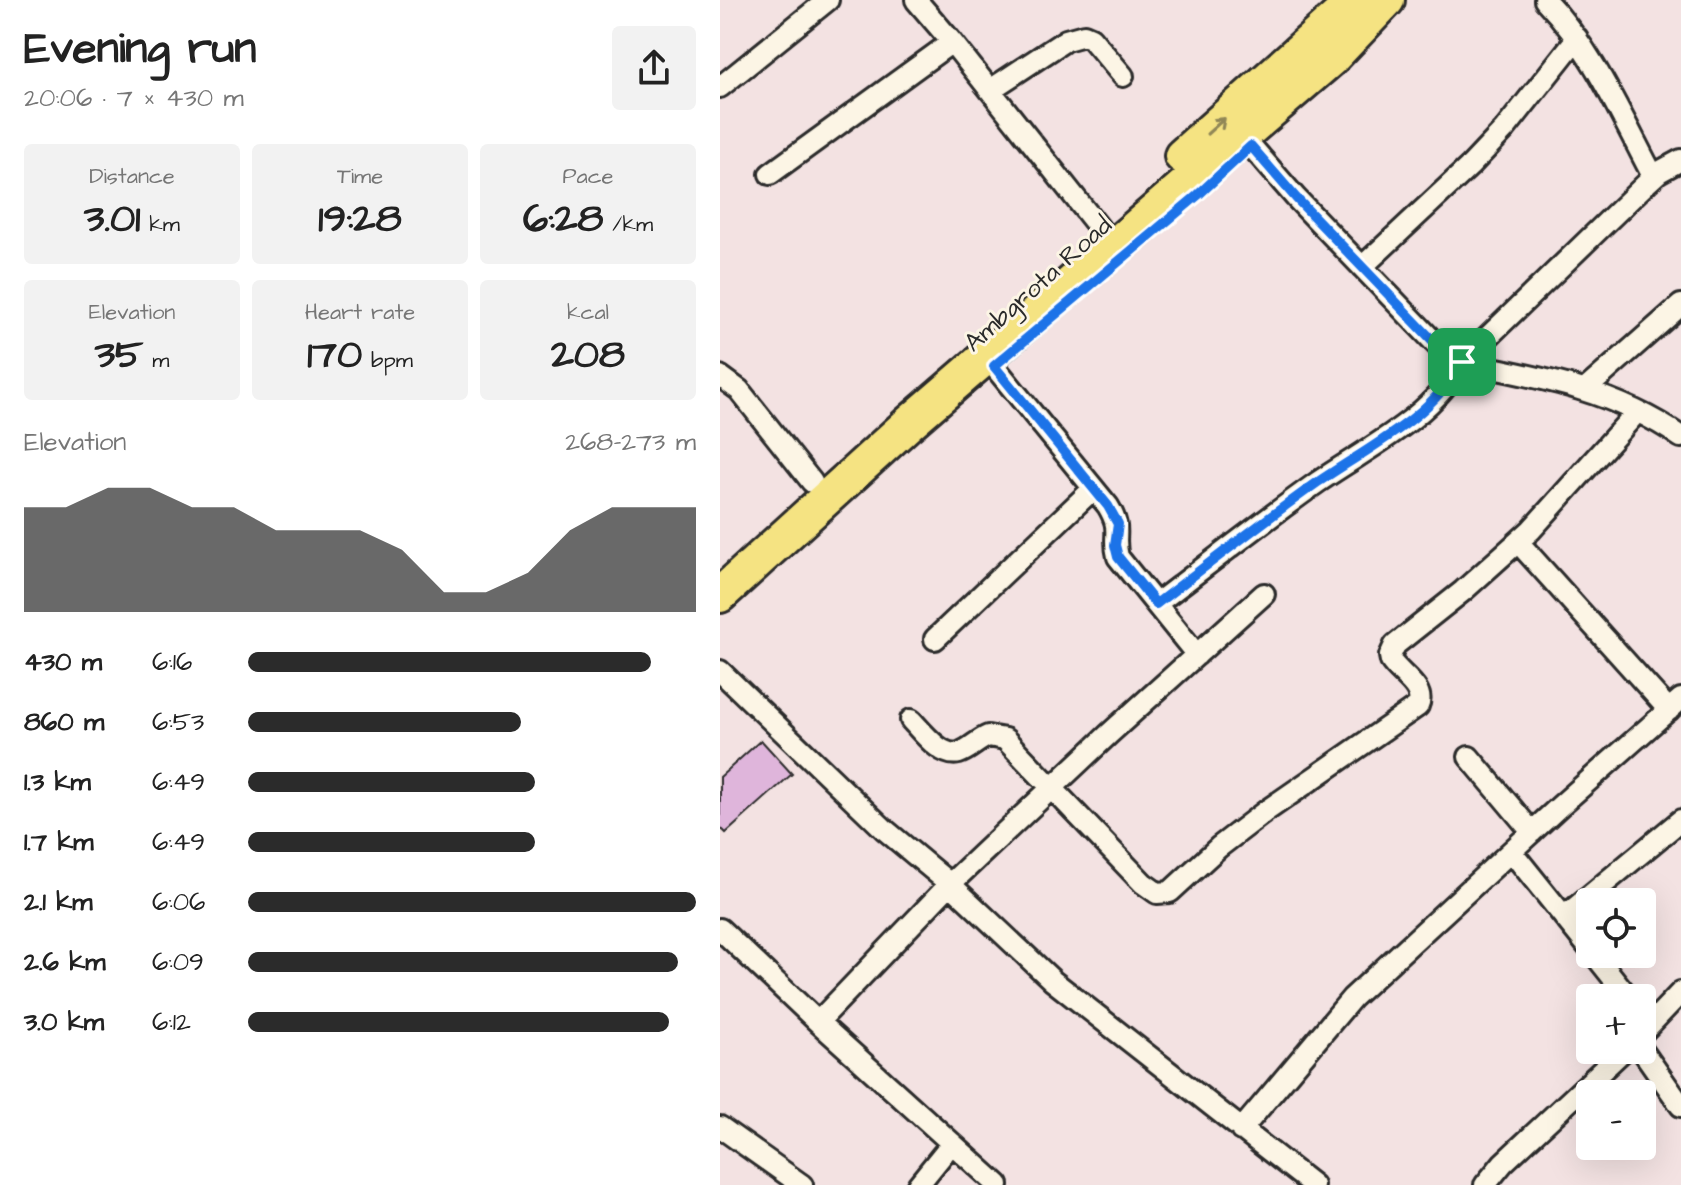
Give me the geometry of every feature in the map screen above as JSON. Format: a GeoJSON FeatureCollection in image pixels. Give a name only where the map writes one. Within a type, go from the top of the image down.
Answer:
{"type":"FeatureCollection","features":[{"type":"Feature","properties":{"kind":"main road"},"geometry":{"type":"LineString","coordinates":[[720,595],[907,425],[1331,59],[1387,0]]}},
{"type":"Feature","properties":{"kind":"main road","name":"Ambgrota Road"},"geometry":{"type":"LineString","coordinates":[[720,570],[812,482],[1100,229],[1340,6]]}},
{"type":"Feature","properties":{"kind":"street"},"geometry":{"type":"LineString","coordinates":[[720,87],[828,0]]}},
{"type":"Feature","properties":{"kind":"street"},"geometry":{"type":"LineString","coordinates":[[917,0],[1100,229]]}},
{"type":"Feature","properties":{"kind":"street"},"geometry":{"type":"LineString","coordinates":[[720,611],[994,366],[1198,195],[1357,50],[1402,0]]}},
{"type":"Feature","properties":{"kind":"street"},"geometry":{"type":"LineString","coordinates":[[1545,0],[1594,64],[1653,176]]}},
{"type":"Feature","properties":{"kind":"street"},"geometry":{"type":"LineString","coordinates":[[990,90],[1066,40],[1084,35],[1091,38],[1123,76]]}},
{"type":"Feature","properties":{"kind":"street"},"geometry":{"type":"LineString","coordinates":[[1362,267],[1505,129],[1577,38]]}},
{"type":"Feature","properties":{"kind":"street"},"geometry":{"type":"LineString","coordinates":[[770,174],[952,42]]}},
{"type":"Feature","properties":{"kind":"street"},"geometry":{"type":"LineString","coordinates":[[1251,146],[1296,198],[1438,346],[1462,362],[1586,389],[1637,412],[1681,437]]}},
{"type":"Feature","properties":{"kind":"street"},"geometry":{"type":"LineString","coordinates":[[1156,604],[1317,483],[1399,429],[1451,383],[1462,362],[1653,176],[1681,160]]}},
{"type":"Feature","properties":{"kind":"street"},"geometry":{"type":"LineString","coordinates":[[1586,389],[1681,305]]}},
{"type":"Feature","properties":{"kind":"street"},"geometry":{"type":"LineString","coordinates":[[994,366],[1108,506],[1118,524],[1115,545],[1118,557],[1197,655]]}},
{"type":"Feature","properties":{"kind":"street"},"geometry":{"type":"LineString","coordinates":[[720,376],[739,390],[812,482]]}},
{"type":"Feature","properties":{"kind":"street"},"geometry":{"type":"LineString","coordinates":[[911,720],[934,743],[951,753],[961,753],[988,736],[1001,737],[1143,883],[1157,893],[1170,892],[1219,847],[1266,811],[1418,706],[1421,702],[1420,692],[1391,661],[1392,649],[1518,542],[1637,412]]}},
{"type":"Feature","properties":{"kind":"street"},"geometry":{"type":"LineString","coordinates":[[935,639],[1093,489]]}},
{"type":"Feature","properties":{"kind":"street"},"geometry":{"type":"LineString","coordinates":[[1241,1130],[1352,998],[1675,704],[1518,542]]}},
{"type":"Feature","properties":{"kind":"street"},"geometry":{"type":"LineString","coordinates":[[818,1022],[950,884],[1264,594]]}},
{"type":"Feature","properties":{"kind":"street"},"geometry":{"type":"LineString","coordinates":[[720,671],[884,829],[950,884],[1053,981],[1313,1185]]}},
{"type":"Feature","properties":{"kind":"street"},"geometry":{"type":"LineString","coordinates":[[1469,757],[1532,832]]}},
{"type":"Feature","properties":{"kind":"street"},"geometry":{"type":"LineString","coordinates":[[1564,917],[1681,820]]}},
{"type":"Feature","properties":{"kind":"street"},"geometry":{"type":"LineString","coordinates":[[1512,852],[1576,932]]}},
{"type":"Feature","properties":{"kind":"street"},"geometry":{"type":"LineString","coordinates":[[720,929],[998,1185]]}},
{"type":"Feature","properties":{"kind":"street"},"geometry":{"type":"LineString","coordinates":[[1605,968],[1618,984]]}},
{"type":"Feature","properties":{"kind":"street"},"geometry":{"type":"LineString","coordinates":[[1656,1014],[1681,992]]}},
{"type":"Feature","properties":{"kind":"street"},"geometry":{"type":"LineString","coordinates":[[1485,1185],[1503,1163],[1609,1064]]}},
{"type":"Feature","properties":{"kind":"street"},"geometry":{"type":"LineString","coordinates":[[1652,1064],[1681,1106]]}},
{"type":"Feature","properties":{"kind":"street"},"geometry":{"type":"LineString","coordinates":[[720,1127],[802,1185]]}},
{"type":"Feature","properties":{"kind":"street"},"geometry":{"type":"LineString","coordinates":[[918,1185],[952,1143]]}},
{"type":"Feature","properties":{"kind":"building"},"geometry":{"type":"Polygon","coordinates":[[[761,740],[792,774],[726,833],[720,827],[720,777],[761,740]]]}},
{"type":"Feature","properties":{"kind":"route"},"geometry":{"type":"LineString","coordinates":[[1251,146],[1296,198],[1438,346],[1462,362],[1451,383],[1399,429],[1317,483],[1156,604],[1118,557],[1115,545],[1118,524],[1108,506],[994,366],[1198,195],[1251,146]]}}]}
